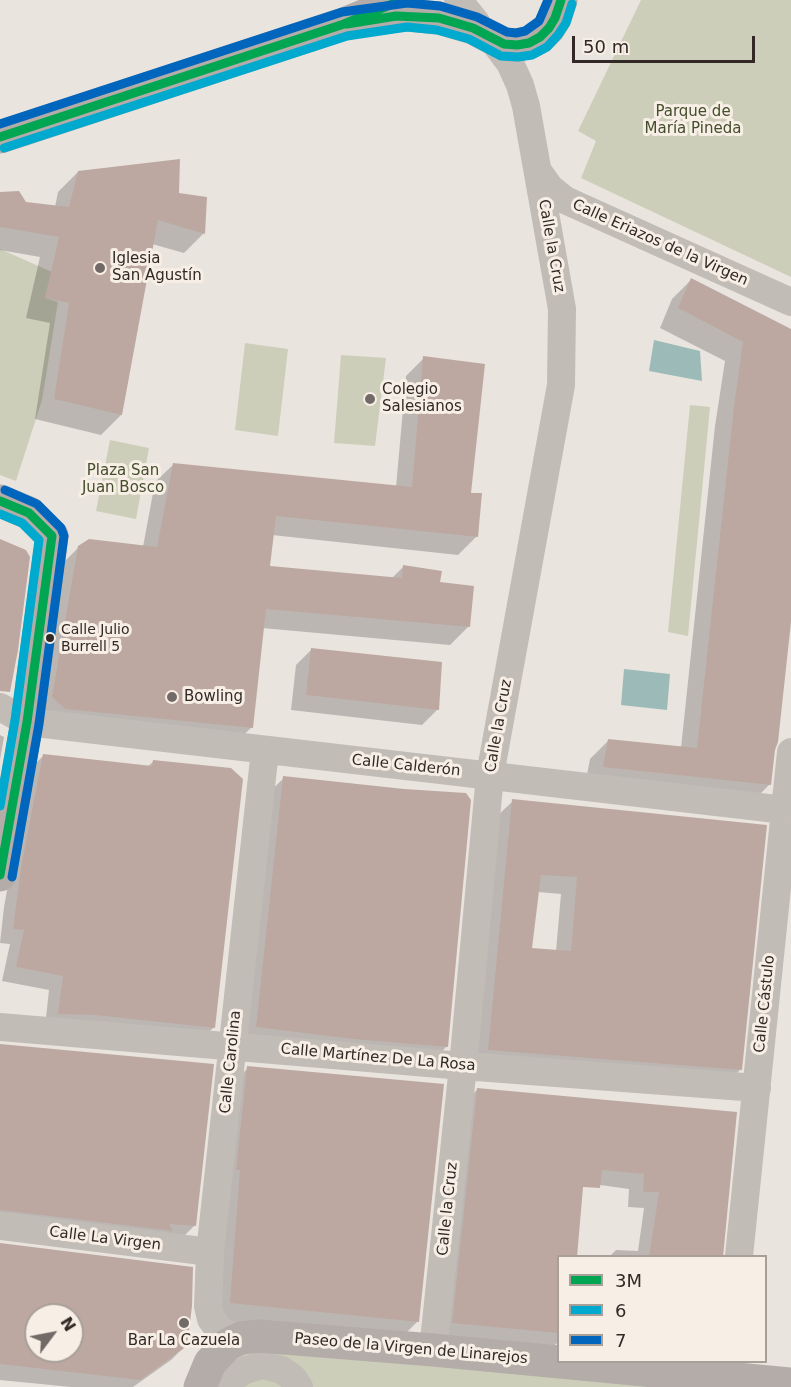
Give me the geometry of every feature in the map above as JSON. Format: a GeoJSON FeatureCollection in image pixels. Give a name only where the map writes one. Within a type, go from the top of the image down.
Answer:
{"type":"FeatureCollection","features":[{"type":"Feature","properties":{"kind":"main road"},"geometry":{"type":"LineString","coordinates":[[0,137],[344,24],[402,0]]}},
{"type":"Feature","properties":{"kind":"main road"},"geometry":{"type":"LineString","coordinates":[[344,24],[384,17],[418,15],[459,22],[476,19],[504,44],[517,45],[529,43],[549,28],[555,18],[559,2]]}},
{"type":"Feature","properties":{"kind":"main road"},"geometry":{"type":"LineString","coordinates":[[0,501],[29,513],[52,536],[14,715],[0,875]]}},
{"type":"Feature","properties":{"kind":"main road","name":"Paseo de la Virgen de Linarejos"},"geometry":{"type":"LineString","coordinates":[[227,1345],[242,1338],[259,1336],[557,1358]]}},
{"type":"Feature","properties":{"kind":"main road"},"geometry":{"type":"LineString","coordinates":[[178,1387],[227,1345]]}},
{"type":"Feature","properties":{"kind":"main road"},"geometry":{"type":"LineString","coordinates":[[200,1387],[210,1363],[227,1345]]}},
{"type":"Feature","properties":{"kind":"main road","name":"Paseo de la Virgen de Linarejos"},"geometry":{"type":"LineString","coordinates":[[624,1363],[727,1370],[791,1384]]}},
{"type":"Feature","properties":{"kind":"street","name":"Calle la Cruz"},"geometry":{"type":"LineString","coordinates":[[433,1350],[464,1066],[490,774],[561,384],[562,309],[526,106],[510,63],[476,19]]}},
{"type":"Feature","properties":{"kind":"street","name":"Calle la Cruz"},"geometry":{"type":"LineString","coordinates":[[526,106],[528,75],[540,37]]}},
{"type":"Feature","properties":{"kind":"street","name":"Calle Eriazos de la Virgen"},"geometry":{"type":"LineString","coordinates":[[538,171],[550,188],[565,200],[791,302]]}},
{"type":"Feature","properties":{"kind":"street","name":"Calle Calderón"},"geometry":{"type":"LineString","coordinates":[[14,715],[266,750],[490,774],[785,810]]}},
{"type":"Feature","properties":{"kind":"street","name":"Calle Carolina"},"geometry":{"type":"LineString","coordinates":[[259,1336],[230,1336],[220,1331],[214,1326],[209,1311],[210,1252],[266,750]]}},
{"type":"Feature","properties":{"kind":"street","name":"Calle Cástulo"},"geometry":{"type":"LineString","coordinates":[[739,1255],[791,752]]}},
{"type":"Feature","properties":{"kind":"street","name":"Calle Martínez De La Rosa"},"geometry":{"type":"LineString","coordinates":[[0,1027],[757,1088]]}},
{"type":"Feature","properties":{"kind":"street","name":"Calle La Virgen"},"geometry":{"type":"LineString","coordinates":[[0,1226],[210,1252]]}},
{"type":"Feature","properties":{"kind":"street"},"geometry":{"type":"LineString","coordinates":[[227,1387],[237,1374],[255,1366],[269,1366],[295,1372]]}},
{"type":"Feature","properties":{"kind":"green space","name":"Parque de María Pineda"},"geometry":{"type":"Polygon","coordinates":[[[641,0],[791,0],[791,277],[581,178],[596,141],[578,131],[641,0]]]}},
{"type":"Feature","properties":{"kind":"green space"},"geometry":{"type":"Polygon","coordinates":[[[0,249],[52,272],[45,298],[58,302],[42,400],[16,481],[0,475],[0,249]]]}},
{"type":"Feature","properties":{"kind":"green space"},"geometry":{"type":"Polygon","coordinates":[[[245,343],[288,349],[278,436],[235,430],[245,343]]]}},
{"type":"Feature","properties":{"kind":"green space"},"geometry":{"type":"Polygon","coordinates":[[[341,355],[386,358],[375,446],[334,443],[341,355]]]}},
{"type":"Feature","properties":{"kind":"green space"},"geometry":{"type":"Polygon","coordinates":[[[690,405],[710,407],[688,636],[668,632],[690,405]]]}},
{"type":"Feature","properties":{"kind":"green space","name":"Plaza San Juan Bosco"},"geometry":{"type":"Polygon","coordinates":[[[110,440],[149,448],[136,519],[96,511],[110,440]]]}},
{"type":"Feature","properties":{"kind":"green space"},"geometry":{"type":"Polygon","coordinates":[[[247,1351],[689,1387],[208,1387],[247,1351]]]}},
{"type":"Feature","properties":{"kind":"water"},"geometry":{"type":"Polygon","coordinates":[[[654,340],[700,351],[702,381],[649,371],[654,340]]]}},
{"type":"Feature","properties":{"kind":"water"},"geometry":{"type":"Polygon","coordinates":[[[624,669],[670,674],[667,710],[621,705],[624,669]]]}},
{"type":"Feature","properties":{"kind":"building","name":"Iglesia San Agustín"},"geometry":{"type":"Polygon","coordinates":[[[180,159],[179,193],[207,197],[205,234],[158,220],[122,415],[54,399],[69,303],[45,298],[59,237],[0,227],[0,192],[19,191],[26,202],[69,207],[78,171],[180,159]]]}},
{"type":"Feature","properties":{"kind":"building"},"geometry":{"type":"Polygon","coordinates":[[[691,278],[791,329],[791,622],[771,785],[603,767],[608,739],[697,748],[743,342],[678,308],[691,278]]]}},
{"type":"Feature","properties":{"kind":"building"},"geometry":{"type":"Polygon","coordinates":[[[423,356],[485,364],[471,493],[482,493],[478,537],[276,516],[270,566],[402,578],[403,565],[442,571],[440,582],[474,586],[470,627],[266,609],[253,728],[65,709],[52,697],[78,546],[89,539],[157,547],[173,463],[412,487],[423,356]]]}},
{"type":"Feature","properties":{"kind":"building"},"geometry":{"type":"Polygon","coordinates":[[[0,539],[26,550],[30,557],[10,692],[0,691],[0,539]]]}},
{"type":"Feature","properties":{"kind":"building"},"geometry":{"type":"Polygon","coordinates":[[[311,648],[442,662],[439,710],[306,695],[311,648]]]}},
{"type":"Feature","properties":{"kind":"building"},"geometry":{"type":"Polygon","coordinates":[[[43,754],[152,766],[153,760],[231,768],[243,779],[215,1028],[95,1015],[58,1014],[63,976],[16,967],[24,930],[13,929],[21,867],[43,754]]]}},
{"type":"Feature","properties":{"kind":"building"},"geometry":{"type":"Polygon","coordinates":[[[283,776],[466,793],[471,800],[448,1047],[353,1039],[256,1027],[283,776]]]}},
{"type":"Feature","properties":{"kind":"building"},"geometry":{"type":"Polygon","coordinates":[[[512,799],[767,825],[742,1070],[488,1050],[512,799]],[[541,875],[532,948],[571,951],[577,877],[541,875]]]}},
{"type":"Feature","properties":{"kind":"building"},"geometry":{"type":"Polygon","coordinates":[[[0,1044],[214,1064],[196,1226],[169,1224],[173,1231],[0,1210],[0,1044]]]}},
{"type":"Feature","properties":{"kind":"building"},"geometry":{"type":"Polygon","coordinates":[[[247,1066],[444,1084],[419,1322],[230,1303],[240,1170],[236,1170],[247,1066]]]}},
{"type":"Feature","properties":{"kind":"building"},"geometry":{"type":"Polygon","coordinates":[[[477,1088],[737,1112],[723,1255],[649,1255],[659,1192],[643,1192],[644,1174],[602,1170],[600,1188],[583,1187],[577,1255],[557,1255],[557,1333],[452,1323],[477,1088]]]}},
{"type":"Feature","properties":{"kind":"building"},"geometry":{"type":"Polygon","coordinates":[[[0,1243],[193,1267],[192,1306],[187,1346],[140,1380],[0,1364],[0,1243]]]}},
{"type":"Feature","properties":{"kind":"transit line","name":"3M"},"geometry":{"type":"LineString","coordinates":[[0,137],[344,24],[402,0]]}},
{"type":"Feature","properties":{"kind":"transit line","name":"7"},"geometry":{"type":"LineString","coordinates":[[0,124],[342,12],[407,3],[440,6],[477,17],[507,32],[516,33],[525,31],[539,21],[548,0]]}},
{"type":"Feature","properties":{"kind":"transit line","name":"3M"},"geometry":{"type":"LineString","coordinates":[[347,24],[396,16],[439,18],[473,28],[504,44],[517,45],[529,43],[549,28],[561,0]]}},
{"type":"Feature","properties":{"kind":"transit line","name":"6"},"geometry":{"type":"LineString","coordinates":[[4,148],[347,36],[407,27],[437,30],[469,39],[501,56],[532,55],[547,47],[558,35],[566,23],[572,4]]}},
{"type":"Feature","properties":{"kind":"transit line","name":"7"},"geometry":{"type":"LineString","coordinates":[[5,490],[37,504],[61,528],[64,536],[39,724],[12,877]]}},
{"type":"Feature","properties":{"kind":"transit line","name":"3M"},"geometry":{"type":"LineString","coordinates":[[0,501],[29,513],[52,536]]}},
{"type":"Feature","properties":{"kind":"transit line","name":"6"},"geometry":{"type":"LineString","coordinates":[[0,514],[22,523],[39,540],[15,720],[0,806]]}},
{"type":"Feature","properties":{"kind":"transit line","name":"3M"},"geometry":{"type":"LineString","coordinates":[[0,875],[27,722],[52,536]]}},
{"type":"Feature","properties":{"kind":"place","name":"Iglesia San Agustín"},"geometry":{"type":"Point","coordinates":[100,268]}},
{"type":"Feature","properties":{"kind":"place","name":"Colegio Salesianos"},"geometry":{"type":"Point","coordinates":[370,399]}},
{"type":"Feature","properties":{"kind":"place","name":"Calle Julio Burrell 5"},"geometry":{"type":"Point","coordinates":[50,638]}},
{"type":"Feature","properties":{"kind":"place","name":"Bowling"},"geometry":{"type":"Point","coordinates":[172,697]}},
{"type":"Feature","properties":{"kind":"place","name":"Bar La Cazuela"},"geometry":{"type":"Point","coordinates":[184,1323]}}]}
